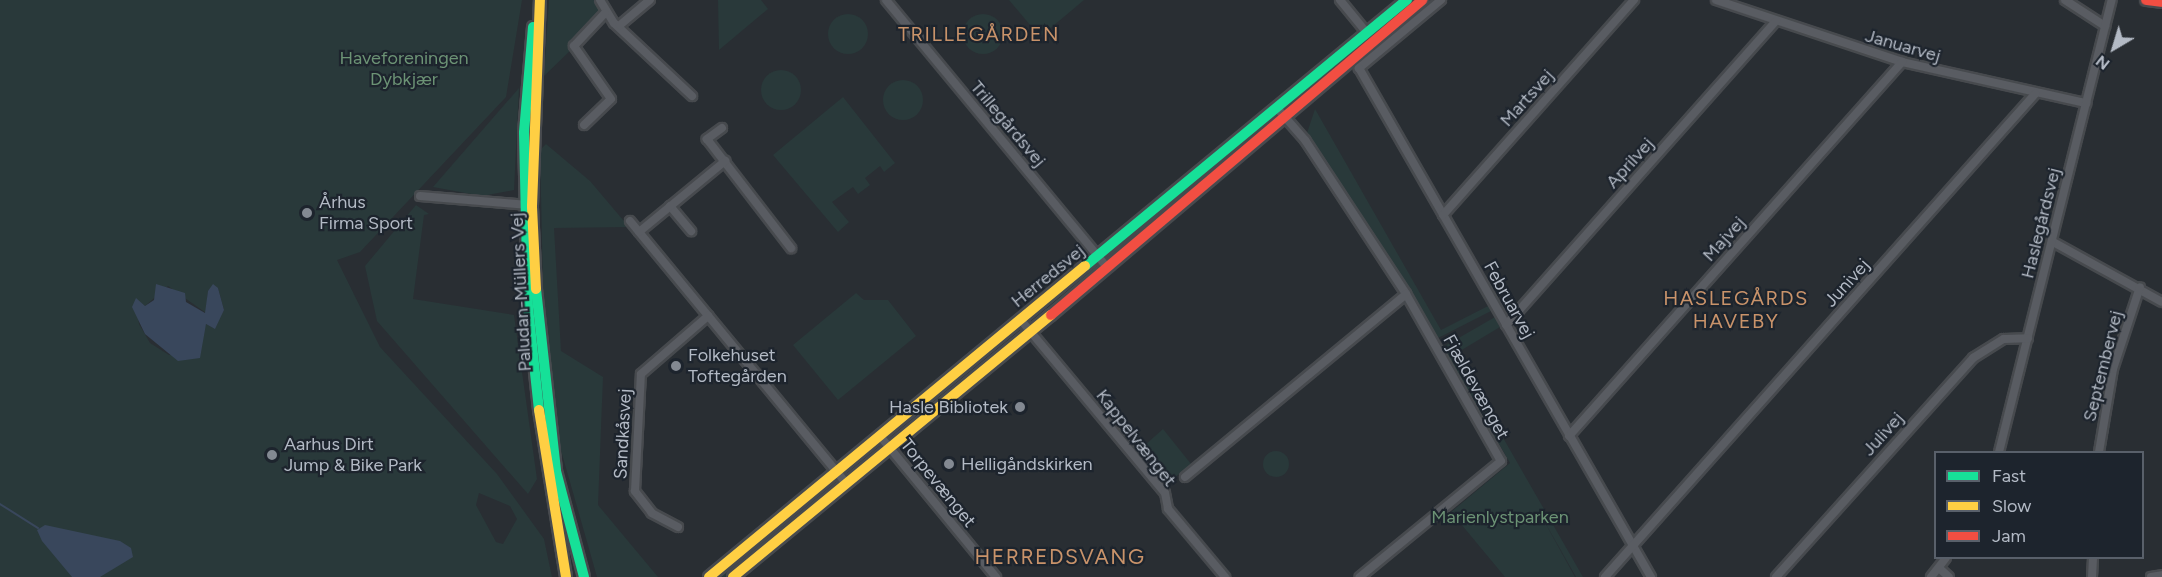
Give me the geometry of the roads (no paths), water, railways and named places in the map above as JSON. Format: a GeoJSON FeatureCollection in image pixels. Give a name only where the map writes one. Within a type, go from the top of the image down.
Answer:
{"type":"FeatureCollection","features":[{"type":"Feature","properties":{"kind":"street","name":"Paludan-Müllers Vej"},"geometry":{"type":"LineString","coordinates":[[539,0],[528,205],[538,413],[566,577]]}},
{"type":"Feature","properties":{"kind":"street"},"geometry":{"type":"LineString","coordinates":[[600,0],[605,13],[692,96]]}},
{"type":"Feature","properties":{"kind":"street"},"geometry":{"type":"LineString","coordinates":[[620,25],[650,0]]}},
{"type":"Feature","properties":{"kind":"street","name":"Trillegårdsvej"},"geometry":{"type":"LineString","coordinates":[[886,0],[1107,267]]}},
{"type":"Feature","properties":{"kind":"street"},"geometry":{"type":"LineString","coordinates":[[1340,0],[1367,33]]}},
{"type":"Feature","properties":{"kind":"street","name":"Herredsvej"},"geometry":{"type":"LineString","coordinates":[[710,577],[1407,0]]}},
{"type":"Feature","properties":{"kind":"street","name":"Herredsvej"},"geometry":{"type":"LineString","coordinates":[[732,577],[1287,119],[1422,0]]}},
{"type":"Feature","properties":{"kind":"street","name":"Februarvej"},"geometry":{"type":"LineString","coordinates":[[1442,0],[1359,68],[1651,577]]}},
{"type":"Feature","properties":{"kind":"street","name":"Martsvej"},"geometry":{"type":"LineString","coordinates":[[1443,215],[1634,0]]}},
{"type":"Feature","properties":{"kind":"street","name":"Januarvej"},"geometry":{"type":"LineString","coordinates":[[1716,0],[1902,62],[2035,94],[2086,103]]}},
{"type":"Feature","properties":{"kind":"street"},"geometry":{"type":"LineString","coordinates":[[2065,0],[2105,26]]}},
{"type":"Feature","properties":{"kind":"street","name":"Haslegårdsvej"},"geometry":{"type":"LineString","coordinates":[[2000,451],[2112,0]]}},
{"type":"Feature","properties":{"kind":"street"},"geometry":{"type":"LineString","coordinates":[[2146,0],[2162,2]]}},
{"type":"Feature","properties":{"kind":"street"},"geometry":{"type":"LineString","coordinates":[[584,125],[610,99],[574,46],[605,13]]}},
{"type":"Feature","properties":{"kind":"street","name":"Aprilvej"},"geometry":{"type":"LineString","coordinates":[[1506,325],[1776,21]]}},
{"type":"Feature","properties":{"kind":"street","name":"Majvej"},"geometry":{"type":"LineString","coordinates":[[1569,436],[1902,62]]}},
{"type":"Feature","properties":{"kind":"street","name":"Junivej"},"geometry":{"type":"LineString","coordinates":[[1633,546],[2035,94]]}},
{"type":"Feature","properties":{"kind":"street","name":"Fjældevænget"},"geometry":{"type":"LineString","coordinates":[[1277,108],[1287,119],[1406,294],[1501,461],[1360,577]]}},
{"type":"Feature","properties":{"kind":"street"},"geometry":{"type":"LineString","coordinates":[[722,128],[708,140],[791,248]]}},
{"type":"Feature","properties":{"kind":"street"},"geometry":{"type":"LineString","coordinates":[[639,232],[725,161]]}},
{"type":"Feature","properties":{"kind":"street"},"geometry":{"type":"LineString","coordinates":[[420,196],[528,205]]}},
{"type":"Feature","properties":{"kind":"street","name":"Paludan-Müllers Vej"},"geometry":{"type":"LineString","coordinates":[[528,205],[549,431],[584,577]]}},
{"type":"Feature","properties":{"kind":"street"},"geometry":{"type":"LineString","coordinates":[[670,206],[691,231]]}},
{"type":"Feature","properties":{"kind":"street"},"geometry":{"type":"LineString","coordinates":[[630,221],[846,483]]}},
{"type":"Feature","properties":{"kind":"street"},"geometry":{"type":"LineString","coordinates":[[2053,242],[2140,287],[2162,302]]}},
{"type":"Feature","properties":{"kind":"street","name":"Septembervej"},"geometry":{"type":"LineString","coordinates":[[2099,451],[2114,369],[2140,287]]}},
{"type":"Feature","properties":{"kind":"street"},"geometry":{"type":"LineString","coordinates":[[1185,477],[1406,294]]}},
{"type":"Feature","properties":{"kind":"street","name":"Sandkåsvej"},"geometry":{"type":"LineString","coordinates":[[678,527],[652,513],[635,491],[641,374],[708,316]]}},
{"type":"Feature","properties":{"kind":"street","name":"Kappelvænget"},"geometry":{"type":"LineString","coordinates":[[1020,320],[1165,493],[1168,509],[1225,577]]}},
{"type":"Feature","properties":{"kind":"street","name":"Julivej"},"geometry":{"type":"LineString","coordinates":[[1776,577],[1972,358],[2004,339],[2028,338]]}},
{"type":"Feature","properties":{"kind":"street","name":"Torpevænget"},"geometry":{"type":"LineString","coordinates":[[880,436],[996,577]]}},
{"type":"Feature","properties":{"kind":"street"},"geometry":{"type":"LineString","coordinates":[[1605,577],[1633,546]]}},
{"type":"Feature","properties":{"kind":"street"},"geometry":{"type":"LineString","coordinates":[[1931,577],[1945,559]]}},
{"type":"Feature","properties":{"kind":"street"},"geometry":{"type":"LineString","coordinates":[[2092,577],[2093,559]]}},
{"type":"Feature","properties":{"kind":"street"},"geometry":{"type":"LineString","coordinates":[[1939,568],[1949,577]]}},
{"type":"Feature","properties":{"kind":"street"},"geometry":{"type":"LineString","coordinates":[[2151,577],[2162,575]]}},
{"type":"Feature","properties":{"kind":"water"},"geometry":{"type":"Polygon","coordinates":[[[156,284],[185,293],[186,302],[205,313],[208,291],[213,284],[218,288],[224,310],[215,329],[206,324],[200,358],[178,361],[145,334],[132,307],[136,298],[145,306],[154,300],[156,284]]]}},
{"type":"Feature","properties":{"kind":"water"},"geometry":{"type":"Polygon","coordinates":[[[45,525],[120,541],[131,548],[133,557],[100,577],[72,577],[42,541],[37,530],[45,525]]]}},
{"type":"Feature","properties":{"kind":"waterway"},"geometry":{"type":"LineString","coordinates":[[0,504],[38,528]]}},
{"type":"Feature","properties":{"kind":"place","name":"Århus Firma Sport"},"geometry":{"type":"Point","coordinates":[307,213]}},
{"type":"Feature","properties":{"kind":"place","name":"Folkehuset Toftegården"},"geometry":{"type":"Point","coordinates":[676,366]}},
{"type":"Feature","properties":{"kind":"place","name":"Hasle Bibliotek"},"geometry":{"type":"Point","coordinates":[1020,407]}},
{"type":"Feature","properties":{"kind":"place","name":"Aarhus Dirt Jump & Bike Park"},"geometry":{"type":"Point","coordinates":[272,455]}},
{"type":"Feature","properties":{"kind":"place","name":"Helligåndskirken"},"geometry":{"type":"Point","coordinates":[949,464]}},
{"type":"Feature","properties":{"kind":"district","name":"TRILLEGÅRDEN"},"geometry":{"type":"Point","coordinates":[979,34]}},
{"type":"Feature","properties":{"kind":"district","name":"HASLEGÅRDS HAVEBY"},"geometry":{"type":"Point","coordinates":[1736,310]}},
{"type":"Feature","properties":{"kind":"district","name":"HERREDSVANG"},"geometry":{"type":"Point","coordinates":[1060,557]}},
{"type":"Feature","properties":{"kind":"park label","name":"Haveforeningen Dybkjær"},"geometry":{"type":"Point","coordinates":[404,69]}},
{"type":"Feature","properties":{"kind":"park label","name":"Marienlystparken"},"geometry":{"type":"Point","coordinates":[1500,517]}}]}
